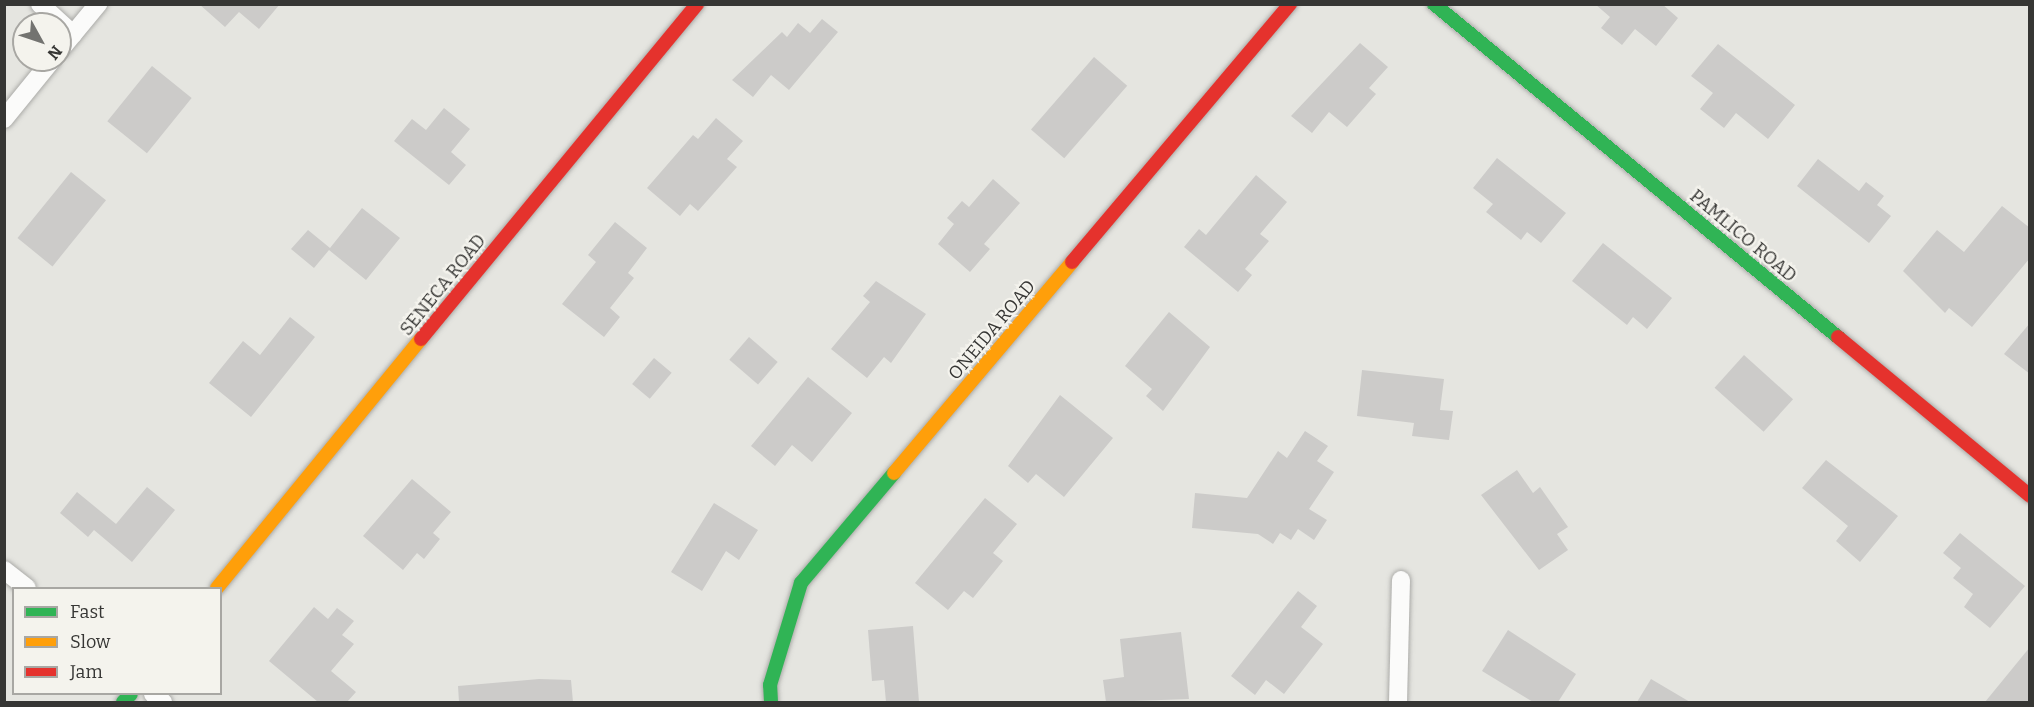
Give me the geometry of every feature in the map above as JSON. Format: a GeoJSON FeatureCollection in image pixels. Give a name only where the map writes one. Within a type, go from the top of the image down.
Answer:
{"type":"FeatureCollection","features":[{"type":"Feature","properties":{"kind":"street"},"geometry":{"type":"LineString","coordinates":[[40,4],[73,34],[98,4]]}},
{"type":"Feature","properties":{"kind":"street","name":"SENECA ROAD"},"geometry":{"type":"LineString","coordinates":[[218,587],[697,4]]}},
{"type":"Feature","properties":{"kind":"street","name":"ONEIDA ROAD"},"geometry":{"type":"LineString","coordinates":[[771,702],[770,685],[801,584],[1290,4]]}},
{"type":"Feature","properties":{"kind":"street","name":"PAMLICO ROAD"},"geometry":{"type":"LineString","coordinates":[[1434,4],[2030,496]]}},
{"type":"Feature","properties":{"kind":"street"},"geometry":{"type":"LineString","coordinates":[[4,119],[42,72]]}},
{"type":"Feature","properties":{"kind":"street"},"geometry":{"type":"LineString","coordinates":[[4,570],[26,587]]}},
{"type":"Feature","properties":{"kind":"street"},"geometry":{"type":"LineString","coordinates":[[1398,702],[1401,580]]}},
{"type":"Feature","properties":{"kind":"building"},"geometry":{"type":"Polygon","coordinates":[[[199,4],[280,4],[259,29],[239,12],[225,27],[199,4]]]}},
{"type":"Feature","properties":{"kind":"building"},"geometry":{"type":"Polygon","coordinates":[[[1595,4],[1662,4],[1678,18],[1656,46],[1635,29],[1622,45],[1601,28],[1610,17],[1595,4]]]}},
{"type":"Feature","properties":{"kind":"building"},"geometry":{"type":"Polygon","coordinates":[[[822,19],[838,32],[789,90],[771,75],[753,97],[732,80],[782,32],[787,37],[798,23],[810,33],[822,19]]]}},
{"type":"Feature","properties":{"kind":"building"},"geometry":{"type":"Polygon","coordinates":[[[1360,43],[1388,67],[1369,88],[1376,94],[1347,127],[1329,112],[1312,133],[1291,116],[1360,43]]]}},
{"type":"Feature","properties":{"kind":"building"},"geometry":{"type":"Polygon","coordinates":[[[1718,44],[1795,105],[1768,139],[1736,113],[1724,128],[1700,109],[1713,93],[1691,76],[1718,44]]]}},
{"type":"Feature","properties":{"kind":"building"},"geometry":{"type":"Polygon","coordinates":[[[1094,57],[1127,86],[1064,158],[1031,129],[1094,57]]]}},
{"type":"Feature","properties":{"kind":"building"},"geometry":{"type":"Polygon","coordinates":[[[152,66],[192,98],[147,153],[107,121],[152,66]]]}},
{"type":"Feature","properties":{"kind":"building"},"geometry":{"type":"Polygon","coordinates":[[[444,108],[470,129],[451,152],[466,165],[449,185],[394,141],[412,119],[426,130],[444,108]]]}},
{"type":"Feature","properties":{"kind":"building"},"geometry":{"type":"Polygon","coordinates":[[[716,118],[743,141],[727,159],[737,167],[698,211],[690,204],[680,216],[647,188],[693,135],[698,139],[716,118]]]}},
{"type":"Feature","properties":{"kind":"building"},"geometry":{"type":"Polygon","coordinates":[[[1497,158],[1566,213],[1541,243],[1527,232],[1521,240],[1486,212],[1493,204],[1473,188],[1497,158]]]}},
{"type":"Feature","properties":{"kind":"building"},"geometry":{"type":"Polygon","coordinates":[[[1818,159],[1859,191],[1866,182],[1884,196],[1877,205],[1891,216],[1869,243],[1797,186],[1818,159]]]}},
{"type":"Feature","properties":{"kind":"building"},"geometry":{"type":"Polygon","coordinates":[[[71,172],[106,200],[52,266],[18,238],[71,172]]]}},
{"type":"Feature","properties":{"kind":"building"},"geometry":{"type":"Polygon","coordinates":[[[1256,175],[1287,202],[1260,234],[1269,241],[1245,269],[1252,275],[1238,292],[1184,247],[1199,229],[1206,235],[1256,175]]]}},
{"type":"Feature","properties":{"kind":"building"},"geometry":{"type":"Polygon","coordinates":[[[993,179],[1020,203],[984,244],[990,249],[970,272],[938,244],[954,224],[947,218],[962,201],[969,207],[993,179]]]}},
{"type":"Feature","properties":{"kind":"building"},"geometry":{"type":"Polygon","coordinates":[[[2002,206],[2030,228],[2030,258],[1972,327],[1949,308],[1945,313],[1903,271],[1937,230],[1964,252],[2002,206]]]}},
{"type":"Feature","properties":{"kind":"building"},"geometry":{"type":"Polygon","coordinates":[[[362,208],[400,238],[366,280],[329,250],[314,268],[291,249],[308,230],[330,248],[362,208]]]}},
{"type":"Feature","properties":{"kind":"building"},"geometry":{"type":"Polygon","coordinates":[[[615,222],[647,248],[628,273],[634,278],[610,308],[620,317],[604,337],[562,304],[596,262],[588,255],[615,222]]]}},
{"type":"Feature","properties":{"kind":"building"},"geometry":{"type":"Polygon","coordinates":[[[1603,243],[1672,298],[1647,329],[1633,317],[1627,325],[1572,281],[1603,243]]]}},
{"type":"Feature","properties":{"kind":"building"},"geometry":{"type":"Polygon","coordinates":[[[876,281],[926,314],[891,363],[884,357],[867,378],[831,349],[870,302],[863,296],[876,281]]]}},
{"type":"Feature","properties":{"kind":"building"},"geometry":{"type":"Polygon","coordinates":[[[1169,312],[1210,347],[1163,411],[1146,396],[1152,389],[1125,366],[1169,312]]]}},
{"type":"Feature","properties":{"kind":"building"},"geometry":{"type":"Polygon","coordinates":[[[290,317],[315,337],[251,417],[209,383],[243,341],[260,355],[290,317]]]}},
{"type":"Feature","properties":{"kind":"building"},"geometry":{"type":"Polygon","coordinates":[[[2030,323],[2030,374],[2004,354],[2030,323]]]}},
{"type":"Feature","properties":{"kind":"building"},"geometry":{"type":"Polygon","coordinates":[[[749,337],[778,362],[758,385],[729,360],[749,337]]]}},
{"type":"Feature","properties":{"kind":"building"},"geometry":{"type":"Polygon","coordinates":[[[1744,355],[1793,399],[1764,432],[1715,388],[1744,355]]]}},
{"type":"Feature","properties":{"kind":"building"},"geometry":{"type":"Polygon","coordinates":[[[654,358],[672,373],[650,399],[632,384],[654,358]]]}},
{"type":"Feature","properties":{"kind":"building"},"geometry":{"type":"Polygon","coordinates":[[[1362,370],[1444,379],[1440,410],[1453,411],[1449,440],[1412,436],[1414,423],[1357,416],[1362,370]]]}},
{"type":"Feature","properties":{"kind":"building"},"geometry":{"type":"Polygon","coordinates":[[[808,377],[852,413],[812,462],[792,445],[775,466],[751,446],[808,377]]]}},
{"type":"Feature","properties":{"kind":"building"},"geometry":{"type":"Polygon","coordinates":[[[1060,395],[1113,438],[1064,497],[1036,474],[1028,483],[1008,466],[1060,395]]]}},
{"type":"Feature","properties":{"kind":"building"},"geometry":{"type":"Polygon","coordinates":[[[1305,431],[1328,446],[1317,461],[1334,472],[1309,509],[1327,520],[1314,540],[1298,529],[1291,540],[1280,533],[1273,544],[1258,534],[1192,528],[1195,493],[1247,498],[1278,451],[1287,458],[1305,431]]]}},
{"type":"Feature","properties":{"kind":"building"},"geometry":{"type":"Polygon","coordinates":[[[1826,460],[1898,516],[1860,562],[1836,541],[1848,526],[1802,488],[1826,460]]]}},
{"type":"Feature","properties":{"kind":"building"},"geometry":{"type":"Polygon","coordinates":[[[1517,470],[1533,493],[1540,487],[1568,527],[1557,534],[1568,550],[1539,570],[1481,495],[1517,470]]]}},
{"type":"Feature","properties":{"kind":"building"},"geometry":{"type":"Polygon","coordinates":[[[412,479],[451,512],[433,533],[440,539],[424,559],[417,553],[403,570],[363,536],[412,479]]]}},
{"type":"Feature","properties":{"kind":"building"},"geometry":{"type":"Polygon","coordinates":[[[147,487],[175,510],[132,562],[94,530],[88,537],[60,513],[77,492],[116,524],[147,487]]]}},
{"type":"Feature","properties":{"kind":"building"},"geometry":{"type":"Polygon","coordinates":[[[985,498],[1017,524],[993,553],[1003,561],[973,598],[964,591],[948,610],[915,583],[985,498]]]}},
{"type":"Feature","properties":{"kind":"building"},"geometry":{"type":"Polygon","coordinates":[[[714,503],[758,530],[739,560],[726,551],[702,591],[671,572],[714,503]]]}},
{"type":"Feature","properties":{"kind":"building"},"geometry":{"type":"Polygon","coordinates":[[[1960,533],[2025,586],[1990,628],[1964,607],[1973,594],[1953,578],[1961,568],[1943,553],[1960,533]]]}},
{"type":"Feature","properties":{"kind":"building"},"geometry":{"type":"Polygon","coordinates":[[[1298,591],[1317,606],[1301,627],[1323,644],[1284,694],[1266,680],[1255,695],[1231,676],[1298,591]]]}},
{"type":"Feature","properties":{"kind":"building"},"geometry":{"type":"Polygon","coordinates":[[[314,607],[328,619],[337,608],[354,621],[342,635],[354,644],[331,671],[356,692],[347,702],[318,702],[269,661],[314,607]]]}},
{"type":"Feature","properties":{"kind":"building"},"geometry":{"type":"Polygon","coordinates":[[[913,626],[919,702],[886,702],[884,680],[872,681],[868,630],[913,626]]]}},
{"type":"Feature","properties":{"kind":"building"},"geometry":{"type":"Polygon","coordinates":[[[1508,630],[1576,674],[1558,702],[1533,702],[1482,671],[1508,630]]]}},
{"type":"Feature","properties":{"kind":"building"},"geometry":{"type":"Polygon","coordinates":[[[1181,632],[1189,699],[1106,702],[1103,680],[1124,677],[1120,639],[1181,632]]]}},
{"type":"Feature","properties":{"kind":"building"},"geometry":{"type":"Polygon","coordinates":[[[2030,647],[2030,702],[1985,702],[2030,647]]]}},
{"type":"Feature","properties":{"kind":"building"},"geometry":{"type":"Polygon","coordinates":[[[539,679],[571,680],[573,702],[459,702],[458,686],[539,679]]]}},
{"type":"Feature","properties":{"kind":"building"},"geometry":{"type":"Polygon","coordinates":[[[1651,679],[1690,702],[1637,702],[1651,679]]]}},
{"type":"Feature","properties":{"kind":"traffic: fast"},"geometry":{"type":"LineString","coordinates":[[1434,4],[1838,337]]}},
{"type":"Feature","properties":{"kind":"traffic: fast"},"geometry":{"type":"LineString","coordinates":[[771,702],[770,685],[801,583],[894,473]]}},
{"type":"Feature","properties":{"kind":"traffic: fast"},"geometry":{"type":"LineString","coordinates":[[123,702],[130,695]]}},
{"type":"Feature","properties":{"kind":"traffic: slow"},"geometry":{"type":"LineString","coordinates":[[894,473],[1072,262]]}},
{"type":"Feature","properties":{"kind":"traffic: slow"},"geometry":{"type":"LineString","coordinates":[[218,587],[421,339]]}},
{"type":"Feature","properties":{"kind":"traffic: jam"},"geometry":{"type":"LineString","coordinates":[[421,339],[697,4]]}},
{"type":"Feature","properties":{"kind":"traffic: jam"},"geometry":{"type":"LineString","coordinates":[[1072,262],[1290,4]]}},
{"type":"Feature","properties":{"kind":"traffic: jam"},"geometry":{"type":"LineString","coordinates":[[1838,337],[2030,496]]}}]}
